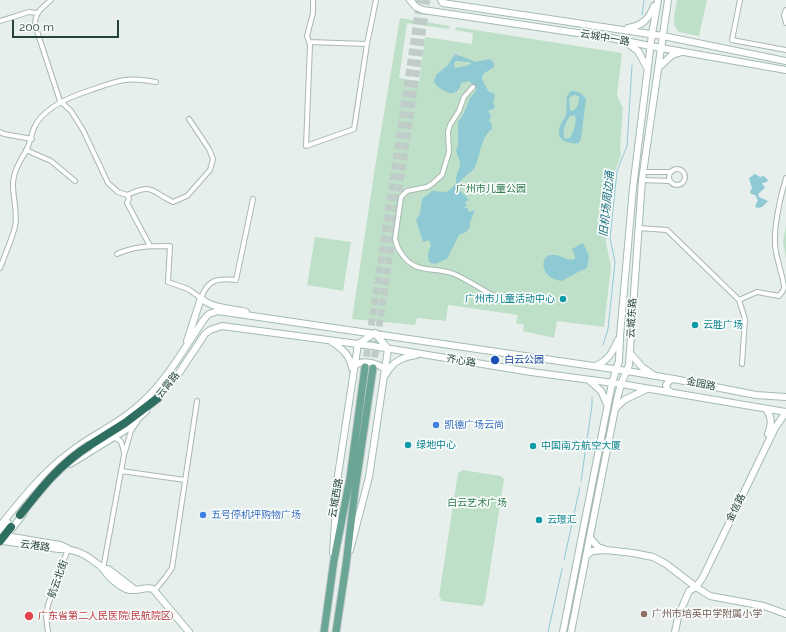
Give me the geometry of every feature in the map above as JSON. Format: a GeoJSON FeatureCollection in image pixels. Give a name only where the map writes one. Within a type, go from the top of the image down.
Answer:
{"type":"FeatureCollection","features":[{"type":"Feature","properties":{"kind":"highway"},"geometry":{"type":"LineString","coordinates":[[20,515],[56,471],[73,456],[90,444],[126,423],[158,398]]}},
{"type":"Feature","properties":{"kind":"highway"},"geometry":{"type":"LineString","coordinates":[[2,541],[11,527]]}},
{"type":"Feature","properties":{"kind":"main road","name":"云城中一路"},"geometry":{"type":"LineString","coordinates":[[410,0],[416,7],[423,10],[611,38],[786,69]]}},
{"type":"Feature","properties":{"kind":"main road","name":"云城中一路"},"geometry":{"type":"LineString","coordinates":[[441,0],[443,3],[453,2],[468,6],[652,34],[786,60]]}},
{"type":"Feature","properties":{"kind":"main road"},"geometry":{"type":"LineString","coordinates":[[611,38],[615,34],[614,28],[633,27],[643,23],[650,16],[657,0]]}},
{"type":"Feature","properties":{"kind":"main road","name":"云城东路"},"geometry":{"type":"LineString","coordinates":[[562,632],[612,383],[619,360],[633,188],[657,0]]}},
{"type":"Feature","properties":{"kind":"main road","name":"云城东路"},"geometry":{"type":"LineString","coordinates":[[571,632],[615,410],[621,384],[627,371],[630,353],[642,180],[668,0]]}},
{"type":"Feature","properties":{"kind":"main road"},"geometry":{"type":"LineString","coordinates":[[449,14],[453,2]]}},
{"type":"Feature","properties":{"kind":"main road"},"geometry":{"type":"LineString","coordinates":[[622,40],[638,51],[645,63],[647,74]]}},
{"type":"Feature","properties":{"kind":"main road"},"geometry":{"type":"LineString","coordinates":[[659,67],[672,55],[679,52],[690,53]]}},
{"type":"Feature","properties":{"kind":"main road"},"geometry":{"type":"LineString","coordinates":[[186,347],[201,298],[213,305],[248,312],[257,316],[260,325],[256,330]]}},
{"type":"Feature","properties":{"kind":"main road","name":"云霄路"},"geometry":{"type":"LineString","coordinates":[[46,474],[77,447],[115,424],[139,405],[165,378],[205,318],[213,312],[218,311],[257,316],[375,334]]}},
{"type":"Feature","properties":{"kind":"main road","name":"云霄路"},"geometry":{"type":"LineString","coordinates":[[2,541],[36,498],[58,474],[81,456],[134,424],[179,373],[200,340],[210,330],[222,326],[373,346]]}},
{"type":"Feature","properties":{"kind":"main road"},"geometry":{"type":"LineString","coordinates":[[334,560],[333,541],[338,475],[358,344],[375,334],[388,349],[369,477],[346,564]]}},
{"type":"Feature","properties":{"kind":"main road","name":"齐心路"},"geometry":{"type":"LineString","coordinates":[[375,334],[617,370]]}},
{"type":"Feature","properties":{"kind":"main road"},"geometry":{"type":"LineString","coordinates":[[594,366],[603,362],[611,354],[620,336]]}},
{"type":"Feature","properties":{"kind":"main road"},"geometry":{"type":"LineString","coordinates":[[321,339],[330,341],[344,350],[354,369]]}},
{"type":"Feature","properties":{"kind":"main road","name":"齐心路"},"geometry":{"type":"LineString","coordinates":[[373,346],[621,384]]}},
{"type":"Feature","properties":{"kind":"main road"},"geometry":{"type":"LineString","coordinates":[[630,353],[642,367],[653,375]]}},
{"type":"Feature","properties":{"kind":"main road"},"geometry":{"type":"LineString","coordinates":[[384,379],[389,368],[395,362],[408,356],[422,354]]}},
{"type":"Feature","properties":{"kind":"main road"},"geometry":{"type":"LineString","coordinates":[[354,369],[363,362],[376,364],[385,369]]}},
{"type":"Feature","properties":{"kind":"main road"},"geometry":{"type":"LineString","coordinates":[[574,377],[577,364]]}},
{"type":"Feature","properties":{"kind":"main road","name":"云城西路"},"geometry":{"type":"LineString","coordinates":[[324,632],[334,560],[346,503],[369,368],[346,564],[336,632]]}},
{"type":"Feature","properties":{"kind":"main road","name":"金园路"},"geometry":{"type":"LineString","coordinates":[[617,370],[653,375],[756,395],[786,397]]}},
{"type":"Feature","properties":{"kind":"main road"},"geometry":{"type":"LineString","coordinates":[[588,379],[601,391],[607,407]]}},
{"type":"Feature","properties":{"kind":"main road"},"geometry":{"type":"LineString","coordinates":[[674,379],[670,380],[666,385],[667,389],[674,394]]}},
{"type":"Feature","properties":{"kind":"main road","name":"金园路"},"geometry":{"type":"LineString","coordinates":[[621,384],[786,412]]}},
{"type":"Feature","properties":{"kind":"main road"},"geometry":{"type":"LineString","coordinates":[[615,410],[624,400],[647,389]]}},
{"type":"Feature","properties":{"kind":"main road"},"geometry":{"type":"LineString","coordinates":[[756,395],[786,402]]}},
{"type":"Feature","properties":{"kind":"main road"},"geometry":{"type":"LineString","coordinates":[[766,409],[771,419],[772,428]]}},
{"type":"Feature","properties":{"kind":"main road","name":"金信路"},"geometry":{"type":"LineString","coordinates":[[675,632],[678,617],[689,591],[696,588],[703,577],[772,428],[786,412]]}},
{"type":"Feature","properties":{"kind":"main road"},"geometry":{"type":"LineString","coordinates":[[603,427],[611,429]]}},
{"type":"Feature","properties":{"kind":"main road"},"geometry":{"type":"LineString","coordinates":[[52,468],[54,474],[58,474]]}},
{"type":"Feature","properties":{"kind":"main road"},"geometry":{"type":"LineString","coordinates":[[0,526],[28,492],[46,474]]}},
{"type":"Feature","properties":{"kind":"main road"},"geometry":{"type":"LineString","coordinates":[[0,533],[46,474]]}},
{"type":"Feature","properties":{"kind":"main road"},"geometry":{"type":"LineString","coordinates":[[586,513],[594,514]]}},
{"type":"Feature","properties":{"kind":"main road"},"geometry":{"type":"LineString","coordinates":[[590,538],[598,547],[606,550],[633,553],[658,559],[696,588],[713,597],[757,604],[786,614]]}},
{"type":"Feature","properties":{"kind":"main road","name":"云港路"},"geometry":{"type":"LineString","coordinates":[[2,541],[68,549],[83,553],[103,569],[108,570],[135,590],[149,588],[155,590]]}},
{"type":"Feature","properties":{"kind":"main road"},"geometry":{"type":"LineString","coordinates":[[586,556],[592,552],[606,550]]}},
{"type":"Feature","properties":{"kind":"main road"},"geometry":{"type":"LineString","coordinates":[[155,590],[189,632]]}},
{"type":"Feature","properties":{"kind":"main road"},"geometry":{"type":"LineString","coordinates":[[326,617],[330,626],[337,624]]}},
{"type":"Feature","properties":{"kind":"main road"},"geometry":{"type":"LineString","coordinates":[[320,632],[326,617]]}},
{"type":"Feature","properties":{"kind":"street"},"geometry":{"type":"LineString","coordinates":[[51,0],[37,13],[35,25],[60,102],[71,111],[83,130],[108,183],[118,192],[127,195],[139,189],[150,188],[173,202],[187,196],[210,170],[213,159],[209,149],[189,119]]}},
{"type":"Feature","properties":{"kind":"street"},"geometry":{"type":"LineString","coordinates":[[313,0],[313,13],[307,36],[309,42],[306,146],[354,129],[367,44],[376,0]]}},
{"type":"Feature","properties":{"kind":"street"},"geometry":{"type":"LineString","coordinates":[[740,0],[732,40],[786,50]]}},
{"type":"Feature","properties":{"kind":"street"},"geometry":{"type":"LineString","coordinates":[[786,10],[784,15],[786,23]]}},
{"type":"Feature","properties":{"kind":"street"},"geometry":{"type":"LineString","coordinates":[[0,21],[29,12],[37,13]]}},
{"type":"Feature","properties":{"kind":"street"},"geometry":{"type":"LineString","coordinates":[[309,42],[367,44]]}},
{"type":"Feature","properties":{"kind":"street"},"geometry":{"type":"LineString","coordinates":[[0,268],[15,227],[16,214],[13,184],[16,171],[32,139],[34,128],[38,122],[60,102],[70,96],[111,82],[142,79],[156,82]]}},
{"type":"Feature","properties":{"kind":"street"},"geometry":{"type":"LineString","coordinates":[[474,87],[464,97],[459,111],[450,125],[448,132],[449,152],[442,175],[427,187],[407,191],[401,197],[394,239],[403,256],[413,266],[450,273],[496,297]]}},
{"type":"Feature","properties":{"kind":"street"},"geometry":{"type":"LineString","coordinates":[[0,132],[32,139]]}},
{"type":"Feature","properties":{"kind":"street"},"geometry":{"type":"LineString","coordinates":[[26,150],[51,161],[75,181]]}},
{"type":"Feature","properties":{"kind":"street"},"geometry":{"type":"LineString","coordinates":[[642,180],[670,181],[675,185],[679,185],[683,182],[684,178],[684,174],[676,170],[671,172],[643,172]]}},
{"type":"Feature","properties":{"kind":"street"},"geometry":{"type":"LineString","coordinates":[[670,181],[669,176],[671,172]]}},
{"type":"Feature","properties":{"kind":"street"},"geometry":{"type":"LineString","coordinates":[[739,300],[757,292],[779,296],[785,287],[778,264],[775,242],[786,178]]}},
{"type":"Feature","properties":{"kind":"street"},"geometry":{"type":"LineString","coordinates":[[127,195],[129,199],[127,203],[150,246]]}},
{"type":"Feature","properties":{"kind":"street"},"geometry":{"type":"LineString","coordinates":[[117,254],[143,246],[170,246],[168,282],[188,289],[201,298],[204,290],[210,283],[224,279],[236,280],[253,198]]}},
{"type":"Feature","properties":{"kind":"street"},"geometry":{"type":"LineString","coordinates":[[638,228],[667,230],[739,300],[745,319],[742,364]]}},
{"type":"Feature","properties":{"kind":"street"},"geometry":{"type":"LineString","coordinates":[[155,590],[169,574],[172,568],[197,401]]}},
{"type":"Feature","properties":{"kind":"street"},"geometry":{"type":"LineString","coordinates":[[103,569],[124,455],[131,431],[147,410]]}},
{"type":"Feature","properties":{"kind":"street"},"geometry":{"type":"LineString","coordinates":[[111,438],[119,439],[122,442],[124,455]]}},
{"type":"Feature","properties":{"kind":"street"},"geometry":{"type":"LineString","coordinates":[[121,471],[185,480]]}},
{"type":"Feature","properties":{"kind":"street","name":"航云北街"},"geometry":{"type":"LineString","coordinates":[[48,632],[46,617],[48,605],[68,549]]}},
{"type":"Feature","properties":{"kind":"green space"},"geometry":{"type":"Polygon","coordinates":[[[677,0],[707,0],[699,36],[679,32],[676,29],[674,17],[677,0]]]}},
{"type":"Feature","properties":{"kind":"green space","name":"广州市儿童公园"},"geometry":{"type":"Polygon","coordinates":[[[400,18],[450,26],[449,29],[407,23],[399,78],[419,82],[425,37],[472,44],[473,33],[455,30],[456,27],[622,53],[617,95],[623,108],[620,146],[621,155],[612,178],[608,213],[606,242],[611,267],[604,327],[557,321],[554,338],[523,331],[524,325],[516,323],[518,315],[448,305],[446,321],[417,318],[415,325],[352,319],[400,18]]]}},
{"type":"Feature","properties":{"kind":"green space"},"geometry":{"type":"Polygon","coordinates":[[[786,225],[786,258],[783,242],[786,225]]]}},
{"type":"Feature","properties":{"kind":"green space"},"geometry":{"type":"Polygon","coordinates":[[[315,237],[351,242],[343,291],[307,285],[315,237]]]}},
{"type":"Feature","properties":{"kind":"green space","name":"白云艺术广场"},"geometry":{"type":"Polygon","coordinates":[[[463,470],[501,476],[504,479],[485,602],[482,606],[442,601],[439,596],[458,473],[463,470]]]}},
{"type":"Feature","properties":{"kind":"water"},"geometry":{"type":"Polygon","coordinates":[[[455,54],[476,62],[490,59],[494,63],[494,67],[483,74],[482,79],[488,91],[495,94],[493,104],[495,106],[494,109],[489,110],[488,112],[491,115],[489,121],[491,122],[492,129],[485,137],[475,167],[462,180],[460,187],[461,192],[469,200],[465,202],[467,206],[464,207],[467,208],[469,212],[475,210],[470,222],[470,227],[466,232],[459,235],[447,259],[435,264],[430,263],[428,254],[431,246],[429,240],[423,242],[416,220],[420,214],[422,199],[432,191],[447,192],[456,184],[456,177],[460,166],[456,151],[458,145],[458,122],[464,113],[470,98],[476,91],[476,88],[469,81],[461,83],[459,88],[453,93],[449,93],[437,86],[434,82],[436,75],[448,65],[455,54]],[[456,61],[454,63],[455,68],[470,65],[471,63],[456,61]]]}},
{"type":"Feature","properties":{"kind":"water"},"geometry":{"type":"Polygon","coordinates":[[[571,91],[576,91],[586,99],[579,143],[565,141],[559,134],[561,124],[566,115],[567,96],[571,91]],[[574,95],[569,98],[570,110],[572,111],[577,107],[579,101],[579,96],[574,95]],[[575,115],[570,116],[566,124],[564,130],[565,139],[570,138],[573,132],[576,118],[575,115]]]}},
{"type":"Feature","properties":{"kind":"water"},"geometry":{"type":"Polygon","coordinates":[[[755,174],[760,177],[764,176],[768,180],[767,182],[762,183],[765,188],[758,194],[759,197],[768,201],[762,207],[757,208],[755,206],[758,200],[755,195],[751,194],[750,192],[752,188],[749,178],[755,174]]]}},
{"type":"Feature","properties":{"kind":"water"},"geometry":{"type":"Polygon","coordinates":[[[583,243],[589,256],[587,268],[561,281],[552,278],[547,274],[544,268],[544,262],[547,257],[550,255],[557,255],[572,260],[575,259],[572,249],[583,243]]]}},
{"type":"Feature","properties":{"kind":"waterway","name":"旧机场周边涌"},"geometry":{"type":"LineString","coordinates":[[642,15],[644,0]]}},
{"type":"Feature","properties":{"kind":"waterway","name":"旧机场周边涌"},"geometry":{"type":"LineString","coordinates":[[603,345],[608,329],[615,262],[610,238],[617,171],[627,146],[632,65]]}},
{"type":"Feature","properties":{"kind":"waterway","name":"旧机场周边涌"},"geometry":{"type":"LineString","coordinates":[[581,481],[592,397]]}},
{"type":"Feature","properties":{"kind":"waterway","name":"旧机场周边涌"},"geometry":{"type":"LineString","coordinates":[[564,560],[580,487]]}},
{"type":"Feature","properties":{"kind":"waterway","name":"旧机场周边涌"},"geometry":{"type":"LineString","coordinates":[[548,632],[562,569]]}},
{"type":"Feature","properties":{"kind":"tunnel"},"geometry":{"type":"LineString","coordinates":[[365,367],[420,0]]}},
{"type":"Feature","properties":{"kind":"tunnel"},"geometry":{"type":"LineString","coordinates":[[373,368],[427,0]]}},
{"type":"Feature","properties":{"kind":"place","name":"广州市儿童活动中心"},"geometry":{"type":"Point","coordinates":[563,299]}},
{"type":"Feature","properties":{"kind":"place","name":"云胜广场"},"geometry":{"type":"Point","coordinates":[695,325]}},
{"type":"Feature","properties":{"kind":"place","name":"白云公园"},"geometry":{"type":"Point","coordinates":[495,360]}},
{"type":"Feature","properties":{"kind":"place","name":"凯德广场云尚"},"geometry":{"type":"Point","coordinates":[436,425]}},
{"type":"Feature","properties":{"kind":"place","name":"绿地中心"},"geometry":{"type":"Point","coordinates":[408,445]}},
{"type":"Feature","properties":{"kind":"place","name":"中国南方航空大厦"},"geometry":{"type":"Point","coordinates":[533,446]}},
{"type":"Feature","properties":{"kind":"place","name":"五号停机坪购物广场"},"geometry":{"type":"Point","coordinates":[203,515]}},
{"type":"Feature","properties":{"kind":"place","name":"云璟汇"},"geometry":{"type":"Point","coordinates":[539,520]}},
{"type":"Feature","properties":{"kind":"place","name":"广州市培英中学附属小学"},"geometry":{"type":"Point","coordinates":[644,614]}},
{"type":"Feature","properties":{"kind":"place","name":"广东省第二人民医院(民航院区)"},"geometry":{"type":"Point","coordinates":[29,616]}}]}
